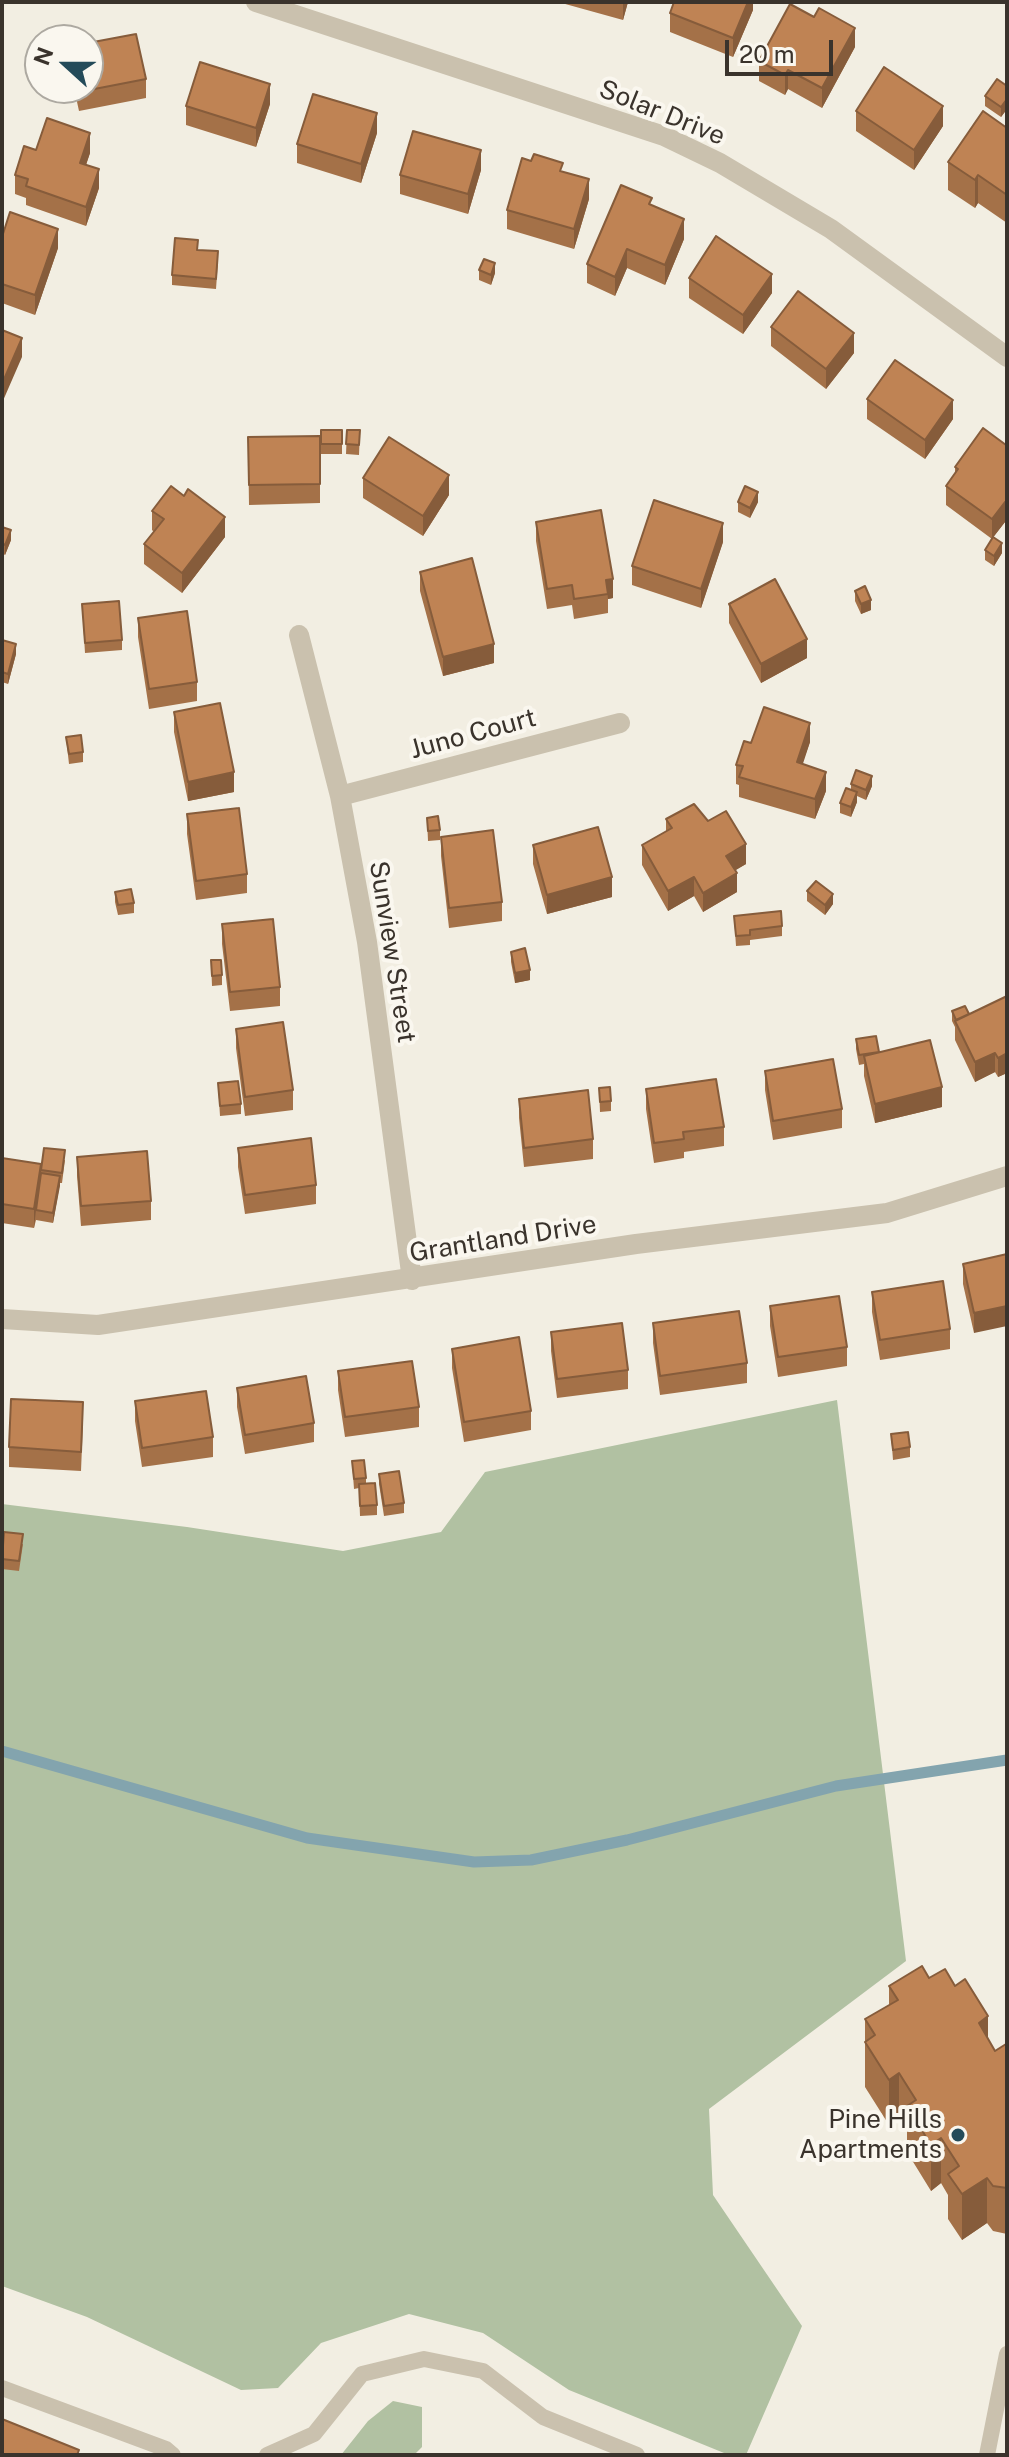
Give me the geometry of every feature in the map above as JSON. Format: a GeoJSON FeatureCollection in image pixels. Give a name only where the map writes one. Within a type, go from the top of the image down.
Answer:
{"type":"FeatureCollection","features":[{"type":"Feature","properties":{"kind":"street","name":"Solar Drive"},"geometry":{"type":"LineString","coordinates":[[256,2],[664,136],[720,163],[831,229],[1007,357]]}},
{"type":"Feature","properties":{"kind":"street","name":"Sunview Street"},"geometry":{"type":"LineString","coordinates":[[299,635],[340,796],[367,942],[412,1280]]}},
{"type":"Feature","properties":{"kind":"street","name":"Juno Court"},"geometry":{"type":"LineString","coordinates":[[340,796],[620,723]]}},
{"type":"Feature","properties":{"kind":"street","name":"Grantland Drive"},"geometry":{"type":"LineString","coordinates":[[2,1319],[98,1325],[636,1244],[887,1213],[1007,1176]]}},
{"type":"Feature","properties":{"kind":"lane"},"geometry":{"type":"LineString","coordinates":[[987,2455],[1007,2354]]}},
{"type":"Feature","properties":{"kind":"lane"},"geometry":{"type":"LineString","coordinates":[[267,2455],[314,2434],[362,2374],[424,2359],[483,2371],[543,2417],[637,2455]]}},
{"type":"Feature","properties":{"kind":"lane"},"geometry":{"type":"LineString","coordinates":[[2,2388],[166,2449],[173,2455]]}},
{"type":"Feature","properties":{"kind":"green space"},"geometry":{"type":"Polygon","coordinates":[[[837,1400],[906,1961],[709,2109],[713,2195],[802,2326],[746,2455],[729,2455],[569,2390],[483,2333],[409,2314],[321,2343],[278,2388],[241,2390],[87,2317],[2,2286],[2,1504],[187,1527],[343,1551],[441,1532],[485,1472],[837,1400]]]}},
{"type":"Feature","properties":{"kind":"green space"},"geometry":{"type":"Polygon","coordinates":[[[393,2401],[422,2407],[422,2447],[414,2455],[341,2455],[368,2421],[393,2401]]]}},
{"type":"Feature","properties":{"kind":"building"},"geometry":{"type":"Polygon","coordinates":[[[674,2],[748,2],[733,38],[670,13],[674,2]]]}},
{"type":"Feature","properties":{"kind":"building"},"geometry":{"type":"Polygon","coordinates":[[[790,4],[814,17],[819,8],[855,28],[822,88],[788,70],[785,75],[759,61],[790,4]]]}},
{"type":"Feature","properties":{"kind":"building"},"geometry":{"type":"Polygon","coordinates":[[[136,34],[146,79],[104,87],[104,40],[136,34]]]}},
{"type":"Feature","properties":{"kind":"building"},"geometry":{"type":"Polygon","coordinates":[[[200,62],[270,84],[256,128],[186,106],[200,62]]]}},
{"type":"Feature","properties":{"kind":"building"},"geometry":{"type":"Polygon","coordinates":[[[884,67],[943,106],[914,150],[856,111],[884,67]]]}},
{"type":"Feature","properties":{"kind":"building"},"geometry":{"type":"Polygon","coordinates":[[[997,79],[1007,86],[1007,99],[1001,107],[985,96],[997,79]]]}},
{"type":"Feature","properties":{"kind":"building"},"geometry":{"type":"Polygon","coordinates":[[[313,94],[377,113],[361,164],[297,144],[313,94]]]}},
{"type":"Feature","properties":{"kind":"building"},"geometry":{"type":"Polygon","coordinates":[[[983,111],[1007,128],[1007,195],[978,175],[975,180],[948,162],[983,111]]]}},
{"type":"Feature","properties":{"kind":"building"},"geometry":{"type":"Polygon","coordinates":[[[47,118],[90,133],[80,163],[99,169],[86,207],[26,186],[28,179],[15,175],[24,146],[36,150],[47,118]]]}},
{"type":"Feature","properties":{"kind":"building"},"geometry":{"type":"Polygon","coordinates":[[[413,131],[481,150],[468,194],[400,175],[413,131]]]}},
{"type":"Feature","properties":{"kind":"building"},"geometry":{"type":"Polygon","coordinates":[[[534,154],[563,163],[560,171],[589,179],[574,229],[507,210],[522,158],[531,161],[534,154]]]}},
{"type":"Feature","properties":{"kind":"building"},"geometry":{"type":"Polygon","coordinates":[[[621,185],[652,198],[649,204],[684,219],[665,265],[627,249],[615,277],[587,264],[621,185]]]}},
{"type":"Feature","properties":{"kind":"building"},"geometry":{"type":"Polygon","coordinates":[[[10,212],[58,229],[35,295],[2,284],[2,237],[10,212]]]}},
{"type":"Feature","properties":{"kind":"building"},"geometry":{"type":"Polygon","coordinates":[[[716,236],[772,274],[743,315],[689,278],[716,236]]]}},
{"type":"Feature","properties":{"kind":"building"},"geometry":{"type":"Polygon","coordinates":[[[175,238],[198,240],[197,250],[218,251],[216,279],[172,275],[175,238]]]}},
{"type":"Feature","properties":{"kind":"building"},"geometry":{"type":"Polygon","coordinates":[[[484,259],[495,263],[491,275],[479,270],[484,259]]]}},
{"type":"Feature","properties":{"kind":"building"},"geometry":{"type":"Polygon","coordinates":[[[798,291],[854,333],[826,369],[771,327],[798,291]]]}},
{"type":"Feature","properties":{"kind":"building"},"geometry":{"type":"Polygon","coordinates":[[[2,330],[22,338],[2,384],[2,330]]]}},
{"type":"Feature","properties":{"kind":"building"},"geometry":{"type":"Polygon","coordinates":[[[895,360],[953,400],[925,440],[867,399],[895,360]]]}},
{"type":"Feature","properties":{"kind":"building"},"geometry":{"type":"Polygon","coordinates":[[[983,428],[1007,444],[1007,504],[1005,502],[992,519],[946,486],[958,469],[955,467],[983,428]]]}},
{"type":"Feature","properties":{"kind":"building"},"geometry":{"type":"Polygon","coordinates":[[[321,430],[342,430],[342,444],[321,444],[321,430]]]}},
{"type":"Feature","properties":{"kind":"building"},"geometry":{"type":"Polygon","coordinates":[[[347,430],[360,430],[359,445],[346,444],[347,430]]]}},
{"type":"Feature","properties":{"kind":"building"},"geometry":{"type":"Polygon","coordinates":[[[320,436],[320,484],[249,485],[248,437],[320,436]]]}},
{"type":"Feature","properties":{"kind":"building"},"geometry":{"type":"Polygon","coordinates":[[[389,437],[449,475],[423,516],[363,478],[389,437]]]}},
{"type":"Feature","properties":{"kind":"building"},"geometry":{"type":"Polygon","coordinates":[[[171,486],[184,496],[188,489],[225,517],[182,573],[144,544],[164,519],[152,511],[171,486]]]}},
{"type":"Feature","properties":{"kind":"building"},"geometry":{"type":"Polygon","coordinates":[[[745,486],[758,492],[750,508],[738,502],[745,486]]]}},
{"type":"Feature","properties":{"kind":"building"},"geometry":{"type":"Polygon","coordinates":[[[654,500],[723,523],[701,589],[632,566],[654,500]]]}},
{"type":"Feature","properties":{"kind":"building"},"geometry":{"type":"Polygon","coordinates":[[[601,510],[613,579],[606,580],[608,594],[574,599],[572,585],[547,589],[536,522],[601,510]]]}},
{"type":"Feature","properties":{"kind":"building"},"geometry":{"type":"Polygon","coordinates":[[[2,527],[11,530],[5,545],[2,543],[2,527]]]}},
{"type":"Feature","properties":{"kind":"building"},"geometry":{"type":"Polygon","coordinates":[[[993,537],[1002,543],[994,556],[985,550],[993,537]]]}},
{"type":"Feature","properties":{"kind":"building"},"geometry":{"type":"Polygon","coordinates":[[[472,558],[494,644],[443,657],[420,572],[472,558]]]}},
{"type":"Feature","properties":{"kind":"building"},"geometry":{"type":"Polygon","coordinates":[[[775,579],[807,639],[761,664],[729,604],[775,579]]]}},
{"type":"Feature","properties":{"kind":"building"},"geometry":{"type":"Polygon","coordinates":[[[865,586],[871,600],[861,604],[855,591],[865,586]]]}},
{"type":"Feature","properties":{"kind":"building"},"geometry":{"type":"Polygon","coordinates":[[[119,601],[122,640],[85,643],[82,604],[119,601]]]}},
{"type":"Feature","properties":{"kind":"building"},"geometry":{"type":"Polygon","coordinates":[[[187,611],[197,682],[149,689],[138,618],[187,611]]]}},
{"type":"Feature","properties":{"kind":"building"},"geometry":{"type":"Polygon","coordinates":[[[2,640],[16,644],[8,674],[2,672],[2,640]]]}},
{"type":"Feature","properties":{"kind":"building"},"geometry":{"type":"Polygon","coordinates":[[[220,703],[234,772],[188,782],[174,712],[220,703]]]}},
{"type":"Feature","properties":{"kind":"building"},"geometry":{"type":"Polygon","coordinates":[[[764,707],[810,723],[797,762],[826,772],[815,799],[739,777],[743,766],[736,765],[744,741],[751,743],[764,707]]]}},
{"type":"Feature","properties":{"kind":"building"},"geometry":{"type":"Polygon","coordinates":[[[81,735],[83,752],[69,754],[66,737],[81,735]]]}},
{"type":"Feature","properties":{"kind":"building"},"geometry":{"type":"Polygon","coordinates":[[[856,770],[872,776],[866,790],[851,784],[856,770]]]}},
{"type":"Feature","properties":{"kind":"building"},"geometry":{"type":"Polygon","coordinates":[[[846,788],[857,792],[851,807],[840,803],[846,788]]]}},
{"type":"Feature","properties":{"kind":"building"},"geometry":{"type":"Polygon","coordinates":[[[694,804],[708,821],[726,811],[746,844],[726,856],[737,873],[703,893],[694,877],[668,891],[642,845],[672,828],[666,819],[694,804]]]}},
{"type":"Feature","properties":{"kind":"building"},"geometry":{"type":"Polygon","coordinates":[[[239,808],[247,874],[196,881],[187,814],[239,808]]]}},
{"type":"Feature","properties":{"kind":"building"},"geometry":{"type":"Polygon","coordinates":[[[438,816],[440,830],[428,831],[427,818],[438,816]]]}},
{"type":"Feature","properties":{"kind":"building"},"geometry":{"type":"Polygon","coordinates":[[[598,827],[612,877],[547,895],[533,845],[598,827]]]}},
{"type":"Feature","properties":{"kind":"building"},"geometry":{"type":"Polygon","coordinates":[[[493,830],[502,902],[449,908],[441,837],[493,830]]]}},
{"type":"Feature","properties":{"kind":"building"},"geometry":{"type":"Polygon","coordinates":[[[816,881],[833,894],[825,905],[807,891],[816,881]]]}},
{"type":"Feature","properties":{"kind":"building"},"geometry":{"type":"Polygon","coordinates":[[[131,889],[134,903],[118,905],[115,892],[131,889]]]}},
{"type":"Feature","properties":{"kind":"building"},"geometry":{"type":"Polygon","coordinates":[[[781,911],[782,926],[750,930],[750,935],[736,936],[734,916],[781,911]]]}},
{"type":"Feature","properties":{"kind":"building"},"geometry":{"type":"Polygon","coordinates":[[[273,919],[280,987],[230,992],[222,924],[273,919]]]}},
{"type":"Feature","properties":{"kind":"building"},"geometry":{"type":"Polygon","coordinates":[[[525,948],[530,970],[515,973],[511,952],[525,948]]]}},
{"type":"Feature","properties":{"kind":"building"},"geometry":{"type":"Polygon","coordinates":[[[211,960],[221,960],[222,975],[212,976],[211,960]]]}},
{"type":"Feature","properties":{"kind":"building"},"geometry":{"type":"Polygon","coordinates":[[[1007,996],[1007,1053],[998,1058],[995,1053],[975,1062],[955,1021],[1007,996]]]}},
{"type":"Feature","properties":{"kind":"building"},"geometry":{"type":"Polygon","coordinates":[[[965,1006],[969,1014],[956,1020],[952,1011],[965,1006]]]}},
{"type":"Feature","properties":{"kind":"building"},"geometry":{"type":"Polygon","coordinates":[[[283,1022],[293,1090],[245,1097],[236,1029],[283,1022]]]}},
{"type":"Feature","properties":{"kind":"building"},"geometry":{"type":"Polygon","coordinates":[[[876,1036],[879,1052],[859,1055],[856,1039],[876,1036]]]}},
{"type":"Feature","properties":{"kind":"building"},"geometry":{"type":"Polygon","coordinates":[[[930,1040],[942,1087],[875,1104],[864,1056],[930,1040]]]}},
{"type":"Feature","properties":{"kind":"building"},"geometry":{"type":"Polygon","coordinates":[[[833,1059],[842,1109],[773,1121],[765,1071],[833,1059]]]}},
{"type":"Feature","properties":{"kind":"building"},"geometry":{"type":"Polygon","coordinates":[[[716,1079],[724,1127],[683,1132],[684,1139],[654,1143],[646,1089],[716,1079]]]}},
{"type":"Feature","properties":{"kind":"building"},"geometry":{"type":"Polygon","coordinates":[[[238,1081],[241,1104],[220,1106],[218,1083],[238,1081]]]}},
{"type":"Feature","properties":{"kind":"building"},"geometry":{"type":"Polygon","coordinates":[[[610,1087],[611,1101],[600,1102],[599,1088],[610,1087]]]}},
{"type":"Feature","properties":{"kind":"building"},"geometry":{"type":"Polygon","coordinates":[[[588,1090],[593,1139],[524,1148],[519,1099],[588,1090]]]}},
{"type":"Feature","properties":{"kind":"building"},"geometry":{"type":"Polygon","coordinates":[[[311,1138],[316,1185],[245,1195],[238,1148],[311,1138]]]}},
{"type":"Feature","properties":{"kind":"building"},"geometry":{"type":"Polygon","coordinates":[[[44,1148],[65,1150],[62,1173],[41,1170],[44,1148]]]}},
{"type":"Feature","properties":{"kind":"building"},"geometry":{"type":"Polygon","coordinates":[[[147,1151],[151,1201],[81,1206],[77,1157],[147,1151]]]}},
{"type":"Feature","properties":{"kind":"building"},"geometry":{"type":"Polygon","coordinates":[[[2,1158],[41,1164],[34,1209],[2,1204],[2,1158]]]}},
{"type":"Feature","properties":{"kind":"building"},"geometry":{"type":"Polygon","coordinates":[[[41,1173],[60,1176],[53,1213],[36,1210],[41,1173]]]}},
{"type":"Feature","properties":{"kind":"building"},"geometry":{"type":"Polygon","coordinates":[[[1007,1254],[1007,1306],[974,1313],[963,1264],[1007,1254]]]}},
{"type":"Feature","properties":{"kind":"building"},"geometry":{"type":"Polygon","coordinates":[[[943,1281],[950,1329],[880,1340],[872,1292],[943,1281]]]}},
{"type":"Feature","properties":{"kind":"building"},"geometry":{"type":"Polygon","coordinates":[[[839,1296],[847,1347],[778,1357],[770,1306],[839,1296]]]}},
{"type":"Feature","properties":{"kind":"building"},"geometry":{"type":"Polygon","coordinates":[[[739,1311],[747,1363],[660,1376],[653,1323],[739,1311]]]}},
{"type":"Feature","properties":{"kind":"building"},"geometry":{"type":"Polygon","coordinates":[[[622,1323],[628,1370],[557,1379],[551,1332],[622,1323]]]}},
{"type":"Feature","properties":{"kind":"building"},"geometry":{"type":"Polygon","coordinates":[[[519,1337],[531,1411],[464,1422],[452,1349],[519,1337]]]}},
{"type":"Feature","properties":{"kind":"building"},"geometry":{"type":"Polygon","coordinates":[[[412,1361],[419,1407],[345,1417],[338,1371],[412,1361]]]}},
{"type":"Feature","properties":{"kind":"building"},"geometry":{"type":"Polygon","coordinates":[[[306,1376],[314,1423],[245,1435],[237,1388],[306,1376]]]}},
{"type":"Feature","properties":{"kind":"building"},"geometry":{"type":"Polygon","coordinates":[[[206,1391],[213,1437],[142,1448],[135,1401],[206,1391]]]}},
{"type":"Feature","properties":{"kind":"building"},"geometry":{"type":"Polygon","coordinates":[[[11,1399],[83,1402],[81,1452],[9,1447],[11,1399]]]}},
{"type":"Feature","properties":{"kind":"building"},"geometry":{"type":"Polygon","coordinates":[[[908,1432],[910,1447],[893,1450],[891,1434],[908,1432]]]}},
{"type":"Feature","properties":{"kind":"building"},"geometry":{"type":"Polygon","coordinates":[[[364,1460],[366,1478],[354,1479],[352,1461],[364,1460]]]}},
{"type":"Feature","properties":{"kind":"building"},"geometry":{"type":"Polygon","coordinates":[[[399,1471],[404,1503],[384,1506],[379,1474],[399,1471]]]}},
{"type":"Feature","properties":{"kind":"building"},"geometry":{"type":"Polygon","coordinates":[[[375,1483],[377,1505],[360,1506],[359,1484],[375,1483]]]}},
{"type":"Feature","properties":{"kind":"building"},"geometry":{"type":"Polygon","coordinates":[[[4,1532],[23,1534],[19,1561],[2,1559],[4,1532]]]}},
{"type":"Feature","properties":{"kind":"building","name":"Pine Hills Apartments"},"geometry":{"type":"Polygon","coordinates":[[[922,1966],[929,1978],[945,1969],[955,1986],[965,1979],[988,2016],[979,2023],[995,2051],[1007,2045],[1007,2188],[993,2186],[987,2178],[962,2194],[948,2174],[959,2166],[941,2138],[931,2145],[907,2106],[916,2100],[899,2073],[889,2080],[865,2042],[875,2035],[865,2019],[898,2000],[889,1986],[922,1966]]]}},
{"type":"Feature","properties":{"kind":"building"},"geometry":{"type":"Polygon","coordinates":[[[2,2419],[79,2450],[77,2455],[2,2455],[2,2419]]]}},
{"type":"Feature","properties":{"kind":"waterway"},"geometry":{"type":"LineString","coordinates":[[2,1751],[307,1838],[474,1862],[531,1860],[627,1840],[836,1786],[1007,1760]]}},
{"type":"Feature","properties":{"kind":"place","name":"Pine Hills Apartments"},"geometry":{"type":"Point","coordinates":[958,2135]}}]}
